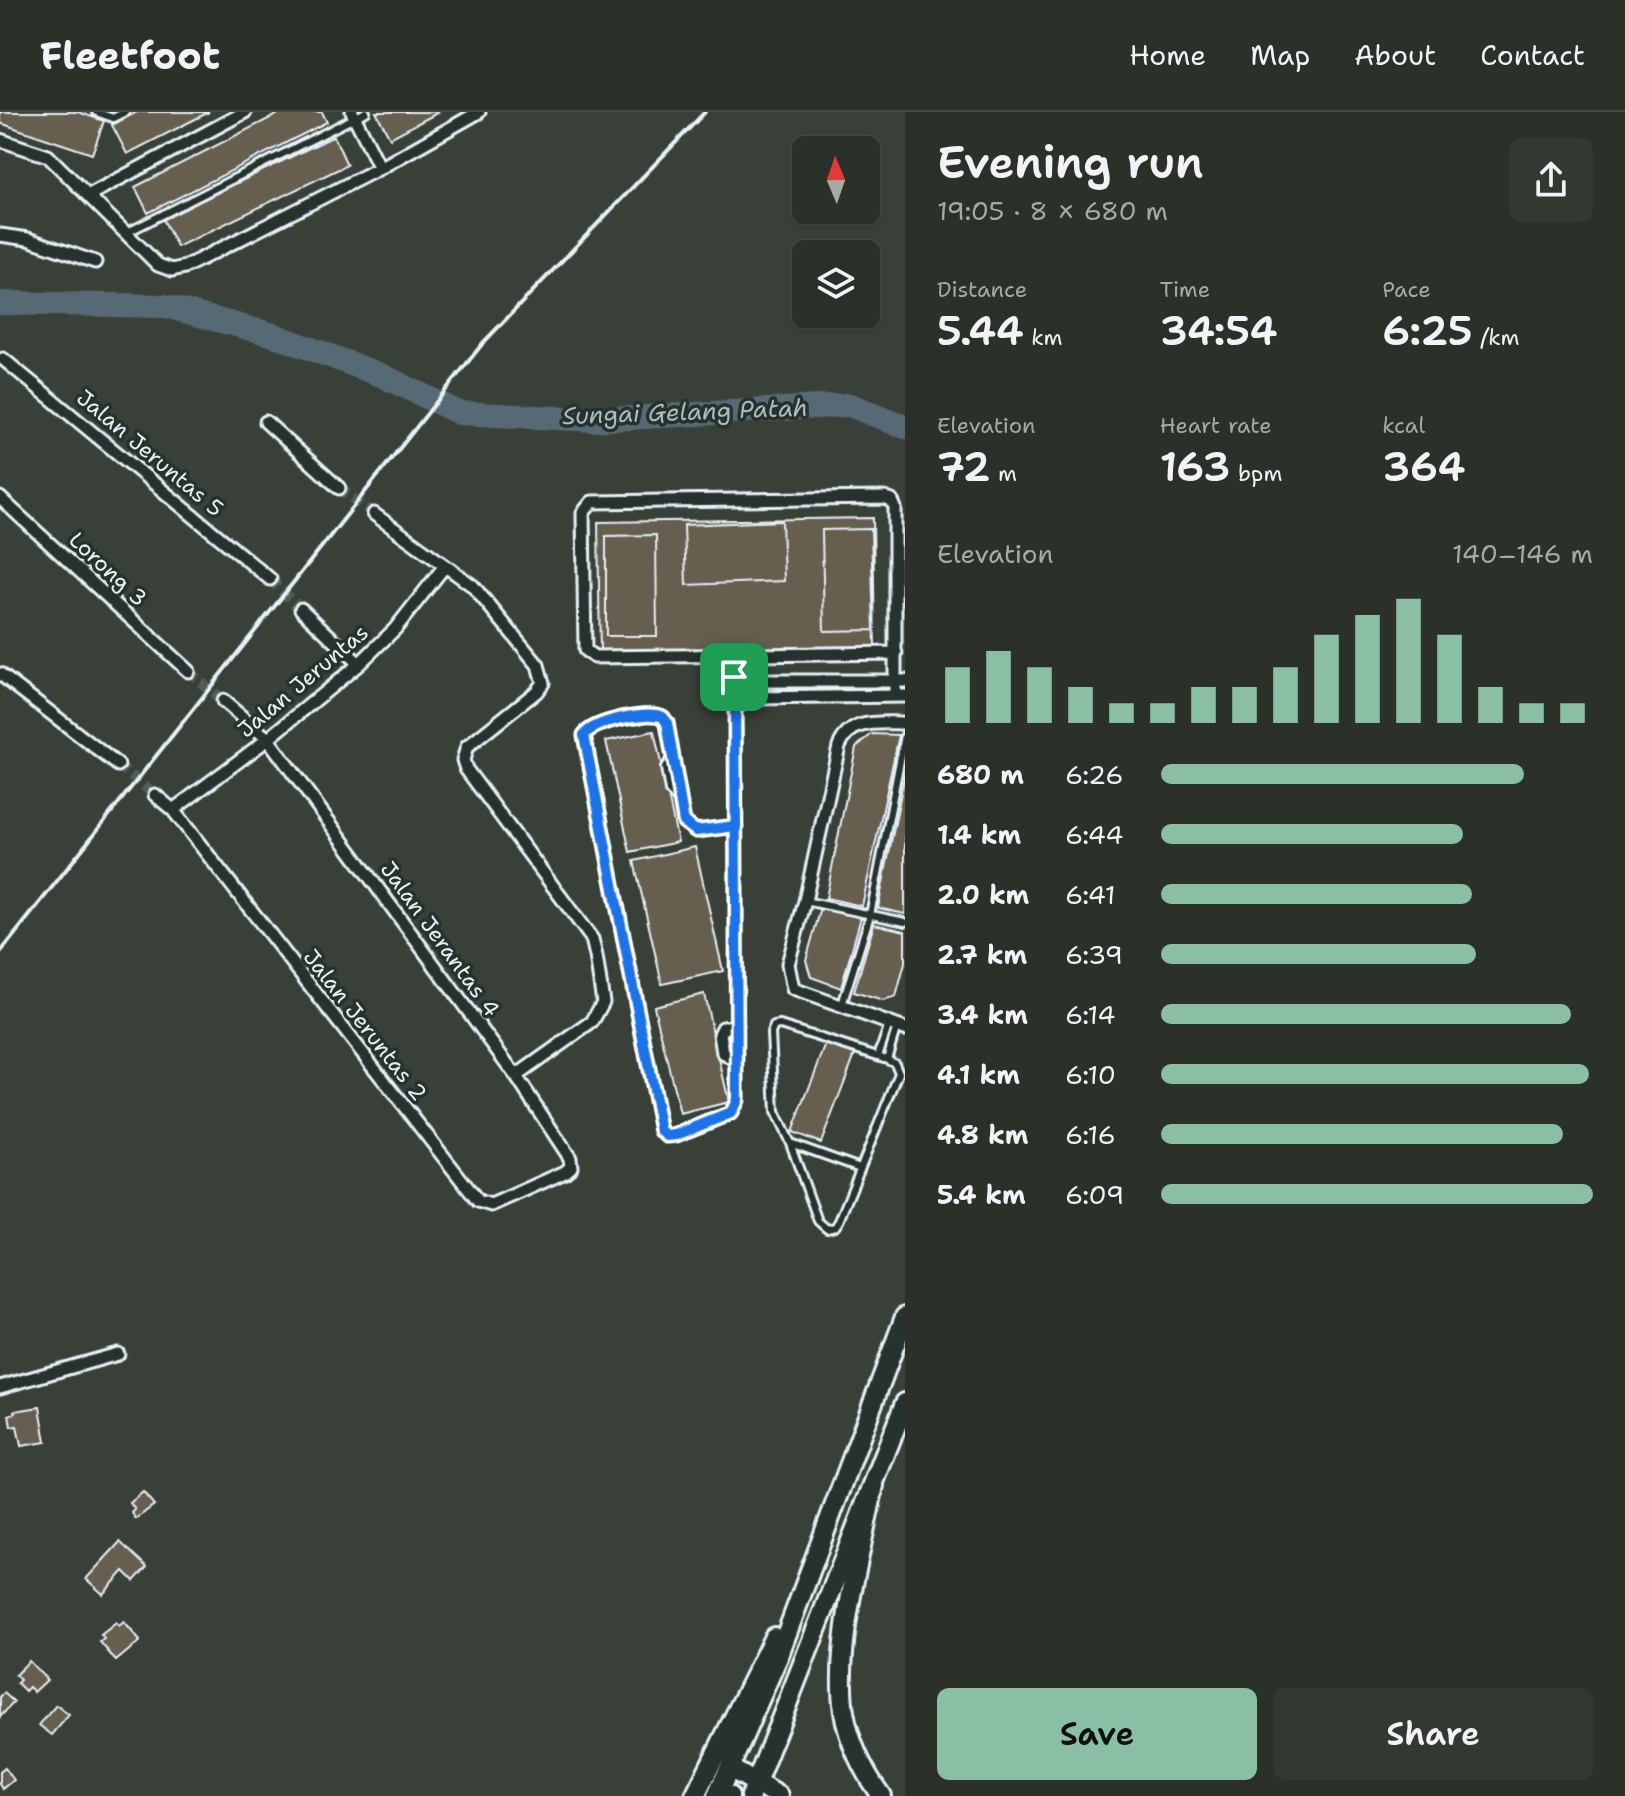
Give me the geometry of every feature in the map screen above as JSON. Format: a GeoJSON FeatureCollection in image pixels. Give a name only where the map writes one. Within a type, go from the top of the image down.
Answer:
{"type":"FeatureCollection","features":[{"type":"Feature","properties":{"kind":"main road"},"geometry":{"type":"LineString","coordinates":[[722,1794],[778,1657],[905,1317]]}},
{"type":"Feature","properties":{"kind":"main road"},"geometry":{"type":"LineString","coordinates":[[754,1790],[905,1403]]}},
{"type":"Feature","properties":{"kind":"main road"},"geometry":{"type":"LineString","coordinates":[[874,1485],[849,1614],[843,1666],[844,1712],[870,1780],[881,1796]]}},
{"type":"Feature","properties":{"kind":"main road"},"geometry":{"type":"LineString","coordinates":[[695,1796],[816,1555]]}},
{"type":"Feature","properties":{"kind":"main road"},"geometry":{"type":"LineString","coordinates":[[731,1769],[754,1790],[779,1796]]}},
{"type":"Feature","properties":{"kind":"street"},"geometry":{"type":"LineString","coordinates":[[89,195],[245,112]]}},
{"type":"Feature","properties":{"kind":"street"},"geometry":{"type":"LineString","coordinates":[[0,140],[48,156],[158,265],[172,270],[185,267],[380,168],[479,112]]}},
{"type":"Feature","properties":{"kind":"street"},"geometry":{"type":"LineString","coordinates":[[353,115],[380,168]]}},
{"type":"Feature","properties":{"kind":"street"},"geometry":{"type":"LineString","coordinates":[[0,235],[28,239],[95,262]]}},
{"type":"Feature","properties":{"kind":"street","name":"Jalan Jeruntas 5"},"geometry":{"type":"LineString","coordinates":[[3,359],[270,579]]}},
{"type":"Feature","properties":{"kind":"street"},"geometry":{"type":"LineString","coordinates":[[266,422],[339,488]]}},
{"type":"Feature","properties":{"kind":"street","name":"Lorong 3"},"geometry":{"type":"LineString","coordinates":[[0,498],[188,671]]}},
{"type":"Feature","properties":{"kind":"street"},"geometry":{"type":"LineString","coordinates":[[749,698],[900,696],[896,653],[895,508],[892,501],[884,498],[592,502],[583,513],[585,650],[588,655],[896,653]]}},
{"type":"Feature","properties":{"kind":"street"},"geometry":{"type":"LineString","coordinates":[[374,514],[473,586],[538,665],[543,683],[467,747],[463,760],[466,769],[592,939],[603,1002],[592,1022],[516,1076]]}},
{"type":"Feature","properties":{"kind":"street","name":"Jalan Jeruntas"},"geometry":{"type":"LineString","coordinates":[[173,810],[268,739],[359,664],[395,629],[444,567]]}},
{"type":"Feature","properties":{"kind":"street"},"geometry":{"type":"LineString","coordinates":[[301,609],[359,664]]}},
{"type":"Feature","properties":{"kind":"street"},"geometry":{"type":"LineString","coordinates":[[0,674],[118,765]]}},
{"type":"Feature","properties":{"kind":"street"},"geometry":{"type":"LineString","coordinates":[[747,681],[751,691],[744,702],[735,704],[724,696],[726,682],[739,677],[747,681],[900,681]]}},
{"type":"Feature","properties":{"kind":"street"},"geometry":{"type":"LineString","coordinates":[[223,701],[268,739]]}},
{"type":"Feature","properties":{"kind":"street"},"geometry":{"type":"LineString","coordinates":[[735,704],[736,826],[737,1100],[731,1113],[667,1136],[661,1131],[584,735],[595,725],[659,714],[667,723],[684,822],[696,831],[736,826]]}},
{"type":"Feature","properties":{"kind":"street"},"geometry":{"type":"LineString","coordinates":[[897,1026],[793,989],[788,964],[843,735],[855,726],[905,723]]}},
{"type":"Feature","properties":{"kind":"street","name":"Jalan Jerantas 4"},"geometry":{"type":"LineString","coordinates":[[268,739],[516,1076],[570,1158],[571,1167]]}},
{"type":"Feature","properties":{"kind":"street","name":"Jalan Jeruntas 2"},"geometry":{"type":"LineString","coordinates":[[155,795],[173,810],[478,1201],[491,1205],[571,1167]]}},
{"type":"Feature","properties":{"kind":"street"},"geometry":{"type":"LineString","coordinates":[[737,1025],[723,1028],[720,1034],[723,1053],[737,1061]]}},
{"type":"Feature","properties":{"kind":"street"},"geometry":{"type":"LineString","coordinates":[[0,1387],[118,1354]]}},
{"type":"Feature","properties":{"kind":"lane"},"geometry":{"type":"LineString","coordinates":[[96,112],[113,118],[125,112]]}},
{"type":"Feature","properties":{"kind":"lane"},"geometry":{"type":"LineString","coordinates":[[126,233],[353,115],[366,112]]}},
{"type":"Feature","properties":{"kind":"lane"},"geometry":{"type":"LineString","coordinates":[[841,1008],[870,915],[905,735]]}},
{"type":"Feature","properties":{"kind":"lane"},"geometry":{"type":"LineString","coordinates":[[805,901],[905,922]]}},
{"type":"Feature","properties":{"kind":"lane"},"geometry":{"type":"LineString","coordinates":[[780,1025],[878,1056],[895,1063],[899,1073],[839,1221],[835,1227],[827,1229],[818,1221],[790,1143],[775,1112],[771,1033],[774,1026],[780,1025]]}},
{"type":"Feature","properties":{"kind":"lane"},"geometry":{"type":"LineString","coordinates":[[878,1056],[897,1026]]}},
{"type":"Feature","properties":{"kind":"lane"},"geometry":{"type":"LineString","coordinates":[[887,1059],[897,1026]]}},
{"type":"Feature","properties":{"kind":"lane"},"geometry":{"type":"LineString","coordinates":[[790,1143],[860,1168]]}},
{"type":"Feature","properties":{"kind":"building"},"geometry":{"type":"Polygon","coordinates":[[[0,112],[78,112],[104,121],[92,154],[0,123],[0,112]]]}},
{"type":"Feature","properties":{"kind":"building"},"geometry":{"type":"Polygon","coordinates":[[[137,112],[209,112],[127,154],[112,125],[137,112]]]}},
{"type":"Feature","properties":{"kind":"building"},"geometry":{"type":"Polygon","coordinates":[[[282,112],[322,112],[327,122],[148,213],[135,187],[282,112]]]}},
{"type":"Feature","properties":{"kind":"building"},"geometry":{"type":"Polygon","coordinates":[[[376,112],[439,112],[390,138],[376,112]]]}},
{"type":"Feature","properties":{"kind":"building"},"geometry":{"type":"Polygon","coordinates":[[[334,136],[347,165],[177,247],[163,219],[334,136]]]}},
{"type":"Feature","properties":{"kind":"building"},"geometry":{"type":"Polygon","coordinates":[[[873,518],[875,651],[600,656],[598,522],[873,518]]]}},
{"type":"Feature","properties":{"kind":"building"},"geometry":{"type":"Polygon","coordinates":[[[782,521],[784,581],[686,585],[684,525],[782,521]]]}},
{"type":"Feature","properties":{"kind":"building"},"geometry":{"type":"Polygon","coordinates":[[[871,529],[874,630],[824,631],[822,530],[871,529]]]}},
{"type":"Feature","properties":{"kind":"building"},"geometry":{"type":"Polygon","coordinates":[[[656,535],[657,636],[606,636],[606,536],[656,535]]]}},
{"type":"Feature","properties":{"kind":"building"},"geometry":{"type":"Polygon","coordinates":[[[654,731],[678,842],[630,852],[606,741],[654,731]]]}},
{"type":"Feature","properties":{"kind":"building"},"geometry":{"type":"Polygon","coordinates":[[[872,734],[899,735],[862,906],[826,898],[856,747],[872,734]]]}},
{"type":"Feature","properties":{"kind":"building"},"geometry":{"type":"Polygon","coordinates":[[[905,772],[905,914],[878,908],[905,772]]]}},
{"type":"Feature","properties":{"kind":"building"},"geometry":{"type":"Polygon","coordinates":[[[695,847],[723,971],[662,984],[634,861],[695,847]]]}},
{"type":"Feature","properties":{"kind":"building"},"geometry":{"type":"Polygon","coordinates":[[[821,908],[861,917],[841,988],[811,977],[806,960],[821,908]]]}},
{"type":"Feature","properties":{"kind":"building"},"geometry":{"type":"Polygon","coordinates":[[[874,924],[905,931],[905,963],[896,997],[883,1001],[854,992],[874,924]]]}},
{"type":"Feature","properties":{"kind":"building"},"geometry":{"type":"Polygon","coordinates":[[[704,994],[729,1102],[680,1114],[654,1006],[704,994]]]}},
{"type":"Feature","properties":{"kind":"building"},"geometry":{"type":"Polygon","coordinates":[[[826,1044],[855,1054],[821,1143],[792,1132],[826,1044]]]}},
{"type":"Feature","properties":{"kind":"building"},"geometry":{"type":"Polygon","coordinates":[[[40,1407],[46,1442],[21,1446],[17,1426],[11,1427],[9,1415],[40,1407]]]}},
{"type":"Feature","properties":{"kind":"building"},"geometry":{"type":"Polygon","coordinates":[[[143,1492],[154,1505],[136,1519],[130,1503],[143,1492]]]}},
{"type":"Feature","properties":{"kind":"building"},"geometry":{"type":"Polygon","coordinates":[[[120,1542],[147,1567],[134,1581],[124,1571],[103,1594],[86,1579],[120,1542]]]}},
{"type":"Feature","properties":{"kind":"building"},"geometry":{"type":"Polygon","coordinates":[[[124,1622],[140,1641],[116,1661],[100,1642],[104,1639],[101,1635],[116,1623],[119,1626],[124,1622]]]}},
{"type":"Feature","properties":{"kind":"building"},"geometry":{"type":"Polygon","coordinates":[[[29,1661],[47,1680],[34,1692],[29,1687],[25,1691],[17,1683],[20,1680],[15,1675],[29,1661]]]}},
{"type":"Feature","properties":{"kind":"building"},"geometry":{"type":"Polygon","coordinates":[[[4,1693],[14,1702],[0,1717],[0,1697],[4,1693]]]}},
{"type":"Feature","properties":{"kind":"building"},"geometry":{"type":"Polygon","coordinates":[[[56,1705],[69,1715],[52,1735],[39,1725],[56,1705]]]}},
{"type":"Feature","properties":{"kind":"building"},"geometry":{"type":"Polygon","coordinates":[[[5,1768],[14,1780],[3,1789],[0,1772],[5,1768]]]}},
{"type":"Feature","properties":{"kind":"waterway","name":"Sungai Gelang Patah"},"geometry":{"type":"LineString","coordinates":[[0,303],[165,306],[274,335],[383,376],[459,413],[594,420],[850,405],[905,427]]}},
{"type":"Feature","properties":{"kind":"tunnel"},"geometry":{"type":"LineString","coordinates":[[339,488],[374,514]]}},
{"type":"Feature","properties":{"kind":"tunnel"},"geometry":{"type":"LineString","coordinates":[[270,579],[301,609]]}},
{"type":"Feature","properties":{"kind":"tunnel"},"geometry":{"type":"LineString","coordinates":[[188,671],[223,701]]}},
{"type":"Feature","properties":{"kind":"tunnel"},"geometry":{"type":"LineString","coordinates":[[118,765],[155,795]]}},
{"type":"Feature","properties":{"kind":"railway"},"geometry":{"type":"LineString","coordinates":[[0,953],[483,343],[705,112]]}},
{"type":"Feature","properties":{"kind":"route"},"geometry":{"type":"LineString","coordinates":[[734,677],[726,682],[723,691],[726,700],[735,704],[736,826],[696,831],[684,822],[667,723],[659,714],[595,725],[584,735],[661,1131],[667,1136],[731,1113],[737,1100],[736,925],[735,704],[749,698],[751,691],[747,681],[734,677]]}}]}
